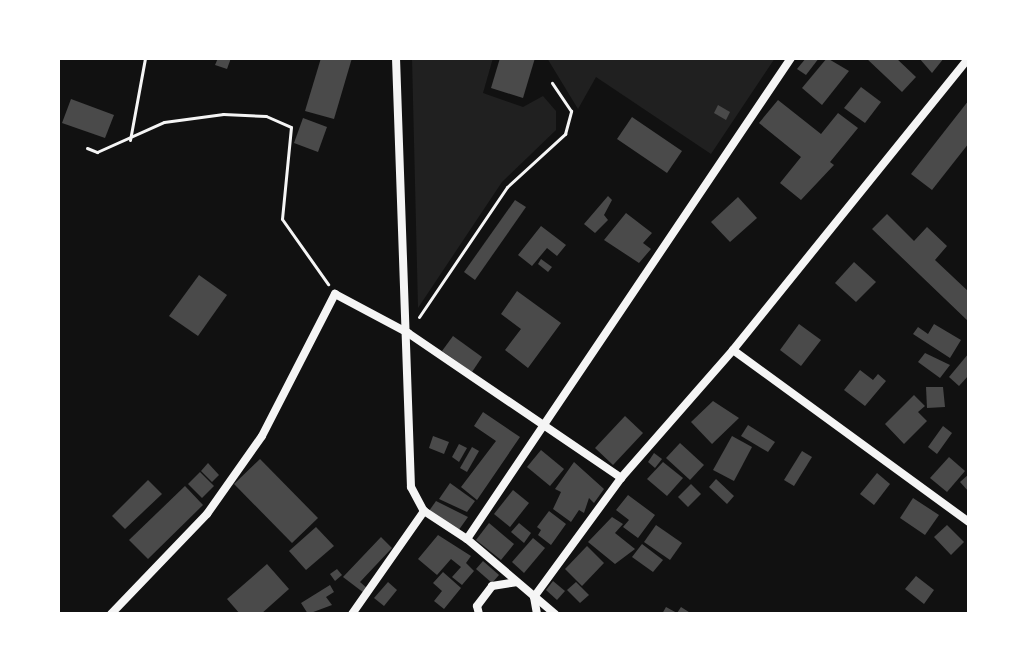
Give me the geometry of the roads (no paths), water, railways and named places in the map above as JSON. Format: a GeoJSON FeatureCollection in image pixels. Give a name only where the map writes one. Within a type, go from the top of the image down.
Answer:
{"type":"FeatureCollection","features":[{"type":"Feature","properties":{"kind":"street"},"geometry":{"type":"LineString","coordinates":[[396,58],[411,487],[424,511],[467,539],[555,614]]}},
{"type":"Feature","properties":{"kind":"street"},"geometry":{"type":"LineString","coordinates":[[467,539],[542,421],[791,58]]}},
{"type":"Feature","properties":{"kind":"street"},"geometry":{"type":"LineString","coordinates":[[537,614],[534,597],[621,478],[733,350],[969,58]]}},
{"type":"Feature","properties":{"kind":"street"},"geometry":{"type":"LineString","coordinates":[[111,614],[207,514],[262,436],[335,294],[408,333],[542,421],[621,478]]}},
{"type":"Feature","properties":{"kind":"street"},"geometry":{"type":"LineString","coordinates":[[733,350],[969,522]]}},
{"type":"Feature","properties":{"kind":"street"},"geometry":{"type":"LineString","coordinates":[[352,614],[424,511]]}},
{"type":"Feature","properties":{"kind":"street"},"geometry":{"type":"LineString","coordinates":[[479,614],[477,606],[492,586],[516,582]]}}]}
